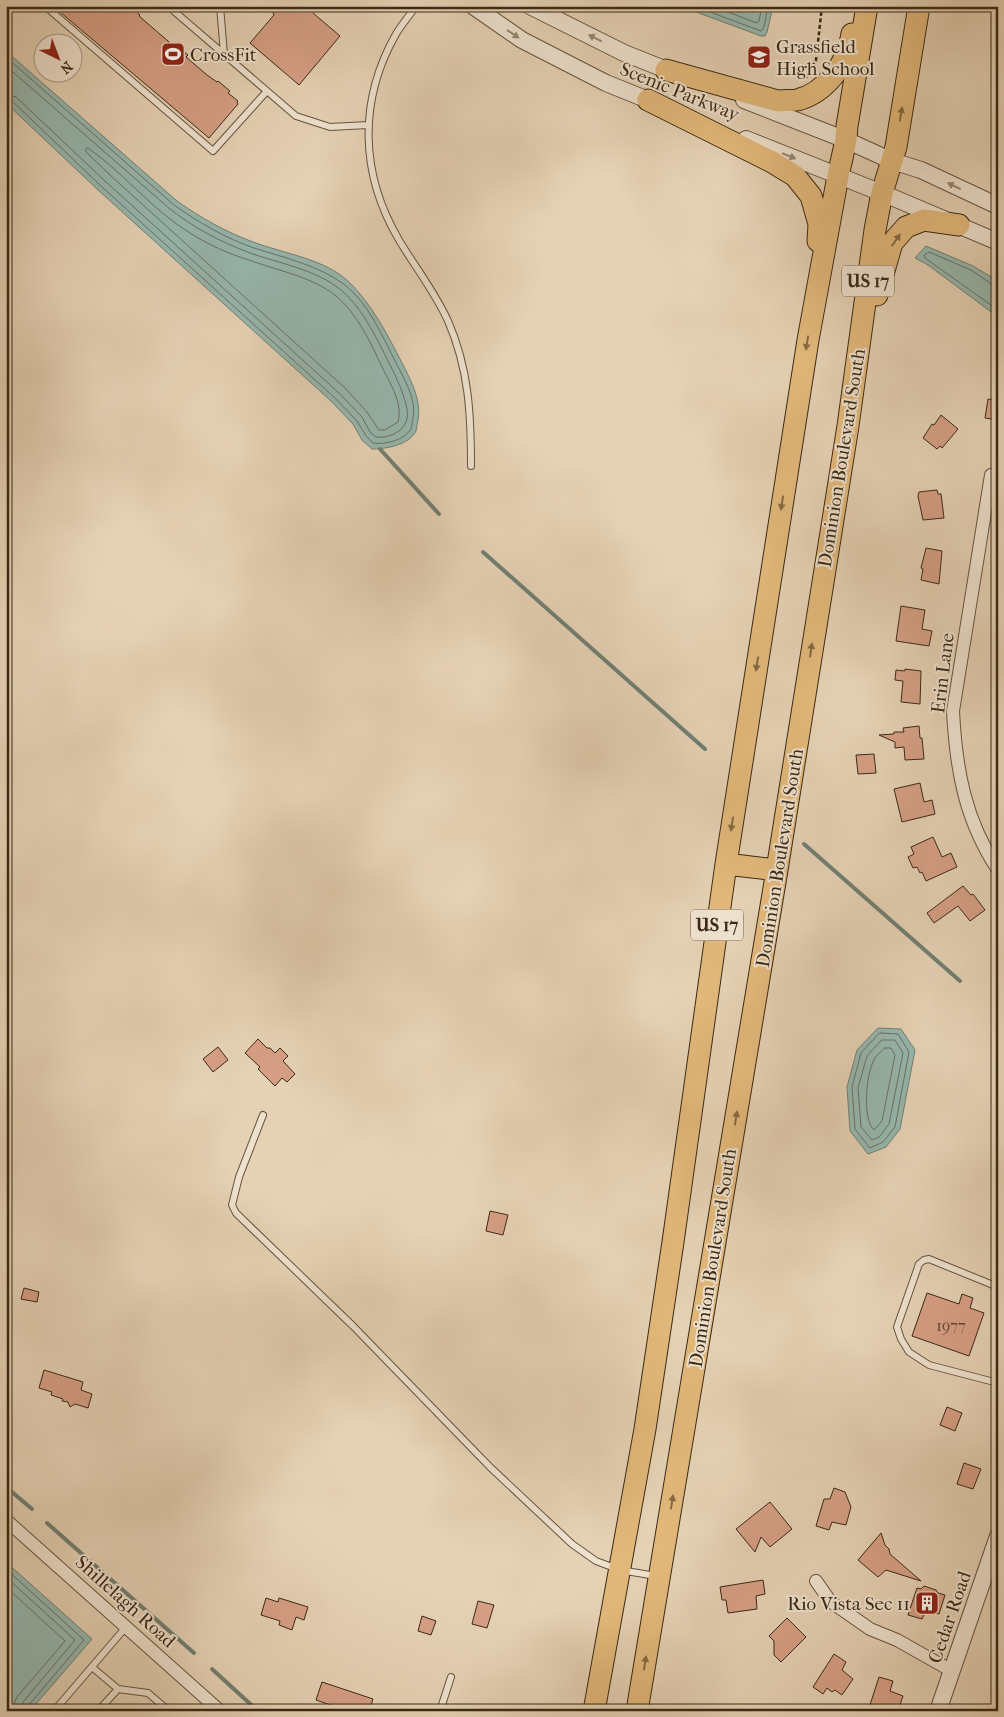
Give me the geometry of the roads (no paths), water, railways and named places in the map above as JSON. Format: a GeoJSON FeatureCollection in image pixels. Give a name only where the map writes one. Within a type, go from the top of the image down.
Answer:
{"type":"FeatureCollection","features":[{"type":"Feature","properties":{"kind":"highway"},"geometry":{"type":"LineString","coordinates":[[666,70],[778,101],[797,100],[812,94],[828,82],[841,64],[851,42],[855,6]]}},
{"type":"Feature","properties":{"kind":"highway","name":"US 17"},"geometry":{"type":"LineString","coordinates":[[594,1711],[645,1429],[726,864],[813,309],[846,140],[846,126],[867,6]]}},
{"type":"Feature","properties":{"kind":"highway","name":"Dominion Boulevard South"},"geometry":{"type":"LineString","coordinates":[[637,1711],[777,870],[848,426],[875,230],[882,192],[892,162],[919,6]]}},
{"type":"Feature","properties":{"kind":"highway"},"geometry":{"type":"LineString","coordinates":[[648,100],[772,162],[794,176],[811,196],[819,224],[813,309]]}},
{"type":"Feature","properties":{"kind":"highway"},"geometry":{"type":"LineString","coordinates":[[855,370],[892,242],[906,228],[924,220],[959,224]]}},
{"type":"Feature","properties":{"kind":"highway"},"geometry":{"type":"LineString","coordinates":[[726,864],[777,870]]}},
{"type":"Feature","properties":{"kind":"street","name":"Scenic Parkway"},"geometry":{"type":"LineString","coordinates":[[472,6],[522,40],[606,82],[882,192],[998,242]]}},
{"type":"Feature","properties":{"kind":"street","name":"Scenic Parkway"},"geometry":{"type":"LineString","coordinates":[[530,6],[624,53],[846,140],[892,162],[920,170],[998,206]]}},
{"type":"Feature","properties":{"kind":"street","name":"Erin Lane"},"geometry":{"type":"LineString","coordinates":[[991,475],[953,711],[955,749],[962,786],[973,822],[989,857],[998,870]]}},
{"type":"Feature","properties":{"kind":"street","name":"Shillelagh Road"},"geometry":{"type":"LineString","coordinates":[[6,1520],[220,1711]]}},
{"type":"Feature","properties":{"kind":"street","name":"Cedar Road"},"geometry":{"type":"LineString","coordinates":[[938,1711],[998,1536]]}},
{"type":"Feature","properties":{"kind":"street"},"geometry":{"type":"LineString","coordinates":[[816,1581],[830,1601],[870,1629],[897,1640],[952,1670]]}},
{"type":"Feature","properties":{"kind":"lane"},"geometry":{"type":"LineString","coordinates":[[45,6],[214,151],[267,91]]}},
{"type":"Feature","properties":{"kind":"lane"},"geometry":{"type":"LineString","coordinates":[[220,6],[224,54]]}},
{"type":"Feature","properties":{"kind":"lane"},"geometry":{"type":"LineString","coordinates":[[416,6],[396,34],[381,67],[371,101],[367,134],[377,197],[398,238],[448,321],[460,356],[468,388],[471,466]]}},
{"type":"Feature","properties":{"kind":"lane"},"geometry":{"type":"LineString","coordinates":[[171,7],[296,116],[330,127],[368,125]]}},
{"type":"Feature","properties":{"kind":"lane"},"geometry":{"type":"LineString","coordinates":[[263,1115],[239,1177],[232,1205],[236,1213],[353,1326],[490,1467],[565,1537],[596,1561],[620,1570],[659,1577]]}},
{"type":"Feature","properties":{"kind":"lane"},"geometry":{"type":"LineString","coordinates":[[998,1287],[928,1259],[924,1260],[919,1264],[897,1327],[901,1339],[909,1352],[929,1365],[998,1383]]}},
{"type":"Feature","properties":{"kind":"lane"},"geometry":{"type":"LineString","coordinates":[[54,1711],[93,1668],[126,1627]]}},
{"type":"Feature","properties":{"kind":"lane"},"geometry":{"type":"LineString","coordinates":[[93,1668],[118,1689],[148,1692],[169,1711]]}},
{"type":"Feature","properties":{"kind":"lane"},"geometry":{"type":"LineString","coordinates":[[440,1711],[451,1677]]}},
{"type":"Feature","properties":{"kind":"lane"},"geometry":{"type":"LineString","coordinates":[[98,1711],[118,1689]]}},
{"type":"Feature","properties":{"kind":"water"},"geometry":{"type":"Polygon","coordinates":[[[680,6],[773,6],[767,32],[765,36],[761,36],[680,6]]]}},
{"type":"Feature","properties":{"kind":"water"},"geometry":{"type":"Polygon","coordinates":[[[6,51],[32,74],[32,82],[41,82],[177,201],[233,234],[329,268],[350,283],[378,319],[414,388],[419,412],[413,436],[397,445],[372,449],[362,440],[353,424],[331,401],[97,189],[6,103],[6,51]]]}},
{"type":"Feature","properties":{"kind":"water"},"geometry":{"type":"Polygon","coordinates":[[[926,246],[973,266],[998,281],[998,317],[928,265],[915,258],[926,246]]]}},
{"type":"Feature","properties":{"kind":"water"},"geometry":{"type":"Polygon","coordinates":[[[878,1028],[901,1029],[915,1050],[900,1129],[886,1147],[868,1154],[850,1131],[847,1087],[857,1050],[878,1028]]]}},
{"type":"Feature","properties":{"kind":"water"},"geometry":{"type":"Polygon","coordinates":[[[6,1562],[92,1639],[30,1711],[6,1711],[6,1562]]]}},
{"type":"Feature","properties":{"kind":"waterway"},"geometry":{"type":"LineString","coordinates":[[380,449],[439,514]]}},
{"type":"Feature","properties":{"kind":"waterway"},"geometry":{"type":"LineString","coordinates":[[483,552],[705,749]]}},
{"type":"Feature","properties":{"kind":"waterway"},"geometry":{"type":"LineString","coordinates":[[804,844],[960,981]]}},
{"type":"Feature","properties":{"kind":"waterway"},"geometry":{"type":"LineString","coordinates":[[6,1487],[32,1509]]}},
{"type":"Feature","properties":{"kind":"waterway"},"geometry":{"type":"LineString","coordinates":[[47,1523],[194,1653]]}},
{"type":"Feature","properties":{"kind":"waterway"},"geometry":{"type":"LineString","coordinates":[[212,1669],[258,1711]]}},
{"type":"Feature","properties":{"kind":"place","name":"CrossFit"},"geometry":{"type":"Point","coordinates":[173,54]}},
{"type":"Feature","properties":{"kind":"place","name":"Grassfield High School"},"geometry":{"type":"Point","coordinates":[759,57]}},
{"type":"Feature","properties":{"kind":"place","name":"Rio Vista Sec 11"},"geometry":{"type":"Point","coordinates":[927,1603]}}]}
